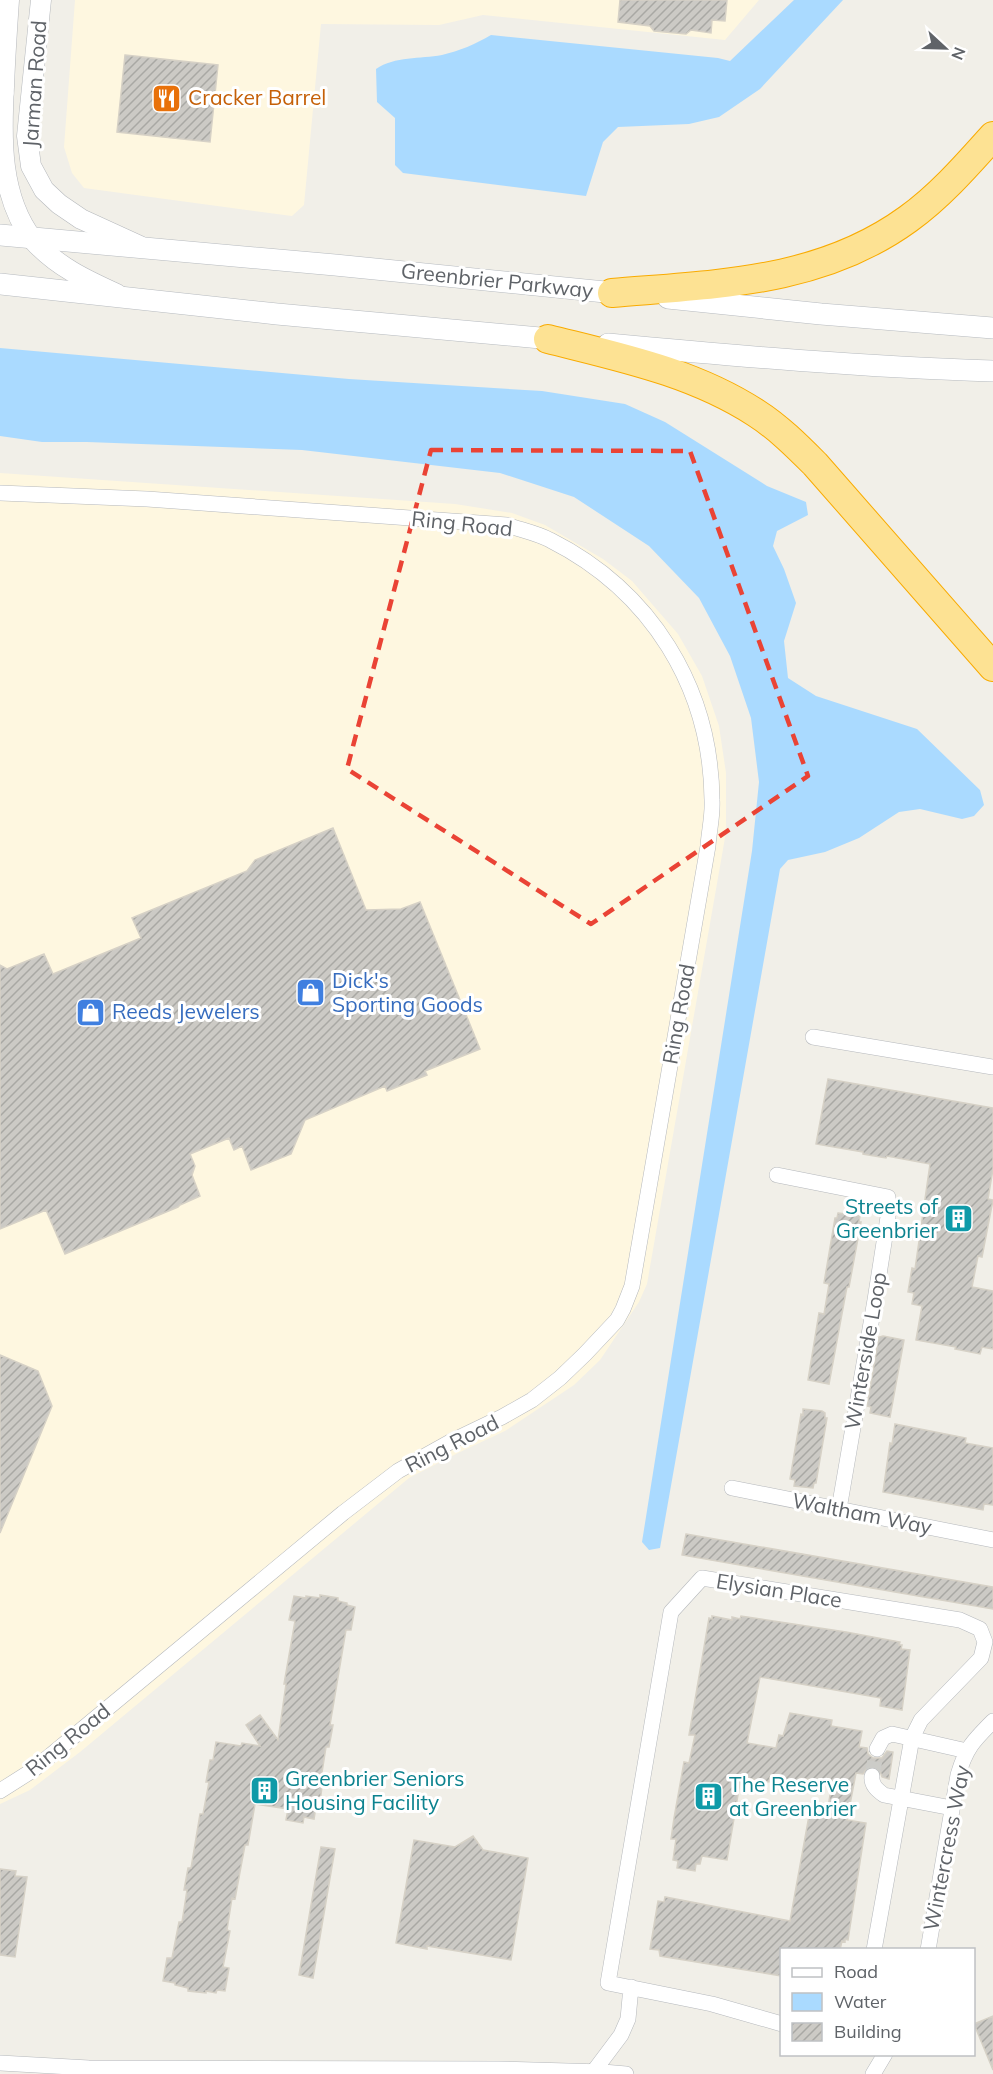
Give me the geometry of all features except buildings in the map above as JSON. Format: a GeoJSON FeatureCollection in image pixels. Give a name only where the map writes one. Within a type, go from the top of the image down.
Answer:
{"type":"FeatureCollection","features":[{"type":"Feature","properties":{"kind":"highway"},"geometry":{"type":"LineString","coordinates":[[612,292],[734,282],[777,275],[832,260],[870,243],[909,219],[945,187],[993,136]]}},
{"type":"Feature","properties":{"kind":"highway"},"geometry":{"type":"LineString","coordinates":[[548,339],[656,366],[725,395],[757,413],[793,442],[815,464],[993,667]]}},
{"type":"Feature","properties":{"kind":"main road","name":"Greenbrier Parkway"},"geometry":{"type":"LineString","coordinates":[[0,235],[335,265],[821,314],[993,328]]}},
{"type":"Feature","properties":{"kind":"main road"},"geometry":{"type":"LineString","coordinates":[[0,284],[277,314],[752,358],[993,371]]}},
{"type":"Feature","properties":{"kind":"street","name":"Jarman Road"},"geometry":{"type":"LineString","coordinates":[[9,0],[2,99],[1,156],[6,184],[15,210],[31,238],[62,267],[124,298]]}},
{"type":"Feature","properties":{"kind":"street","name":"Jarman Road"},"geometry":{"type":"LineString","coordinates":[[41,0],[27,136],[31,166],[44,190],[59,204],[81,219],[146,248]]}},
{"type":"Feature","properties":{"kind":"street","name":"Ring Road"},"geometry":{"type":"LineString","coordinates":[[0,493],[147,499],[507,525],[548,539],[580,557],[637,605],[678,662],[693,692],[700,714],[709,758],[712,802],[703,878],[632,1286],[617,1320],[585,1354],[532,1400],[502,1418],[422,1457],[399,1471],[343,1513],[33,1770],[0,1791]]}},
{"type":"Feature","properties":{"kind":"street"},"geometry":{"type":"LineString","coordinates":[[813,1036],[993,1067]]}},
{"type":"Feature","properties":{"kind":"street","name":"Winterside Loop"},"geometry":{"type":"LineString","coordinates":[[777,1175],[888,1197],[888,1217],[875,1300],[839,1509]]}},
{"type":"Feature","properties":{"kind":"street","name":"Waltham Way"},"geometry":{"type":"LineString","coordinates":[[732,1488],[993,1540]]}},
{"type":"Feature","properties":{"kind":"street","name":"Elysian Place"},"geometry":{"type":"LineString","coordinates":[[780,2023],[712,2004],[608,1983],[671,1612],[702,1578],[960,1620],[980,1629],[985,1642],[981,1658],[921,1720],[912,1738],[874,1948]]}},
{"type":"Feature","properties":{"kind":"street","name":"Wintercress Way"},"geometry":{"type":"LineString","coordinates":[[928,1948],[957,1775],[971,1743],[993,1721]]}},
{"type":"Feature","properties":{"kind":"street"},"geometry":{"type":"LineString","coordinates":[[877,1749],[883,1738],[892,1734],[967,1751]]}},
{"type":"Feature","properties":{"kind":"street"},"geometry":{"type":"LineString","coordinates":[[872,1776],[876,1790],[884,1795],[952,1808]]}},
{"type":"Feature","properties":{"kind":"street"},"geometry":{"type":"LineString","coordinates":[[594,2071],[621,2035],[628,2019],[631,1987]]}},
{"type":"Feature","properties":{"kind":"street"},"geometry":{"type":"LineString","coordinates":[[873,2074],[884,2056]]}},
{"type":"Feature","properties":{"kind":"street"},"geometry":{"type":"LineString","coordinates":[[0,2062],[89,2068],[373,2072],[594,2071],[626,2074]]}},
{"type":"Feature","properties":{"kind":"highlighted area"},"geometry":{"type":"Polygon","coordinates":[[[431,450],[690,451],[808,776],[591,924],[347,769],[431,450]]]}},
{"type":"Feature","properties":{"kind":"shaded area"},"geometry":{"type":"Polygon","coordinates":[[[75,0],[759,0],[725,40],[483,15],[439,25],[321,24],[304,205],[292,216],[84,188],[72,173],[64,147],[75,0]]]}},
{"type":"Feature","properties":{"kind":"shaded area"},"geometry":{"type":"Polygon","coordinates":[[[0,473],[455,504],[512,513],[545,525],[603,559],[632,581],[678,634],[702,676],[719,726],[726,773],[726,832],[647,1284],[639,1302],[600,1360],[574,1385],[505,1431],[409,1478],[80,1752],[30,1790],[0,1804],[0,473]]]}},
{"type":"Feature","properties":{"kind":"water"},"geometry":{"type":"Polygon","coordinates":[[[794,0],[843,0],[760,89],[719,117],[689,124],[618,127],[603,142],[586,196],[403,173],[395,165],[395,118],[377,102],[376,69],[383,65],[399,60],[448,53],[467,47],[491,35],[730,61],[794,0]]]}},
{"type":"Feature","properties":{"kind":"water"},"geometry":{"type":"Polygon","coordinates":[[[0,348],[349,379],[542,391],[625,404],[665,422],[767,486],[806,502],[808,515],[777,531],[773,546],[796,603],[784,641],[788,678],[816,696],[917,729],[980,790],[984,805],[974,816],[962,819],[920,809],[899,812],[859,838],[825,852],[788,860],[780,869],[660,1548],[649,1550],[642,1542],[752,851],[759,782],[751,718],[730,656],[699,598],[649,546],[574,497],[500,473],[302,450],[42,442],[0,436],[0,348]]]}},
{"type":"Feature","properties":{"kind":"tunnel"},"geometry":{"type":"LineString","coordinates":[[872,1776],[877,1749]]}},
{"type":"Feature","properties":{"kind":"place","name":"Cracker Barrel"},"geometry":{"type":"Point","coordinates":[167,98]}},
{"type":"Feature","properties":{"kind":"place","name":"Dick's Sporting Goods"},"geometry":{"type":"Point","coordinates":[311,993]}},
{"type":"Feature","properties":{"kind":"place","name":"Reeds Jewelers"},"geometry":{"type":"Point","coordinates":[91,1012]}},
{"type":"Feature","properties":{"kind":"place","name":"Streets of Greenbrier"},"geometry":{"type":"Point","coordinates":[959,1219]}},
{"type":"Feature","properties":{"kind":"place","name":"Greenbrier Seniors Housing Facility"},"geometry":{"type":"Point","coordinates":[264,1791]}},
{"type":"Feature","properties":{"kind":"place","name":"The Reserve at Greenbrier"},"geometry":{"type":"Point","coordinates":[708,1797]}}]}
